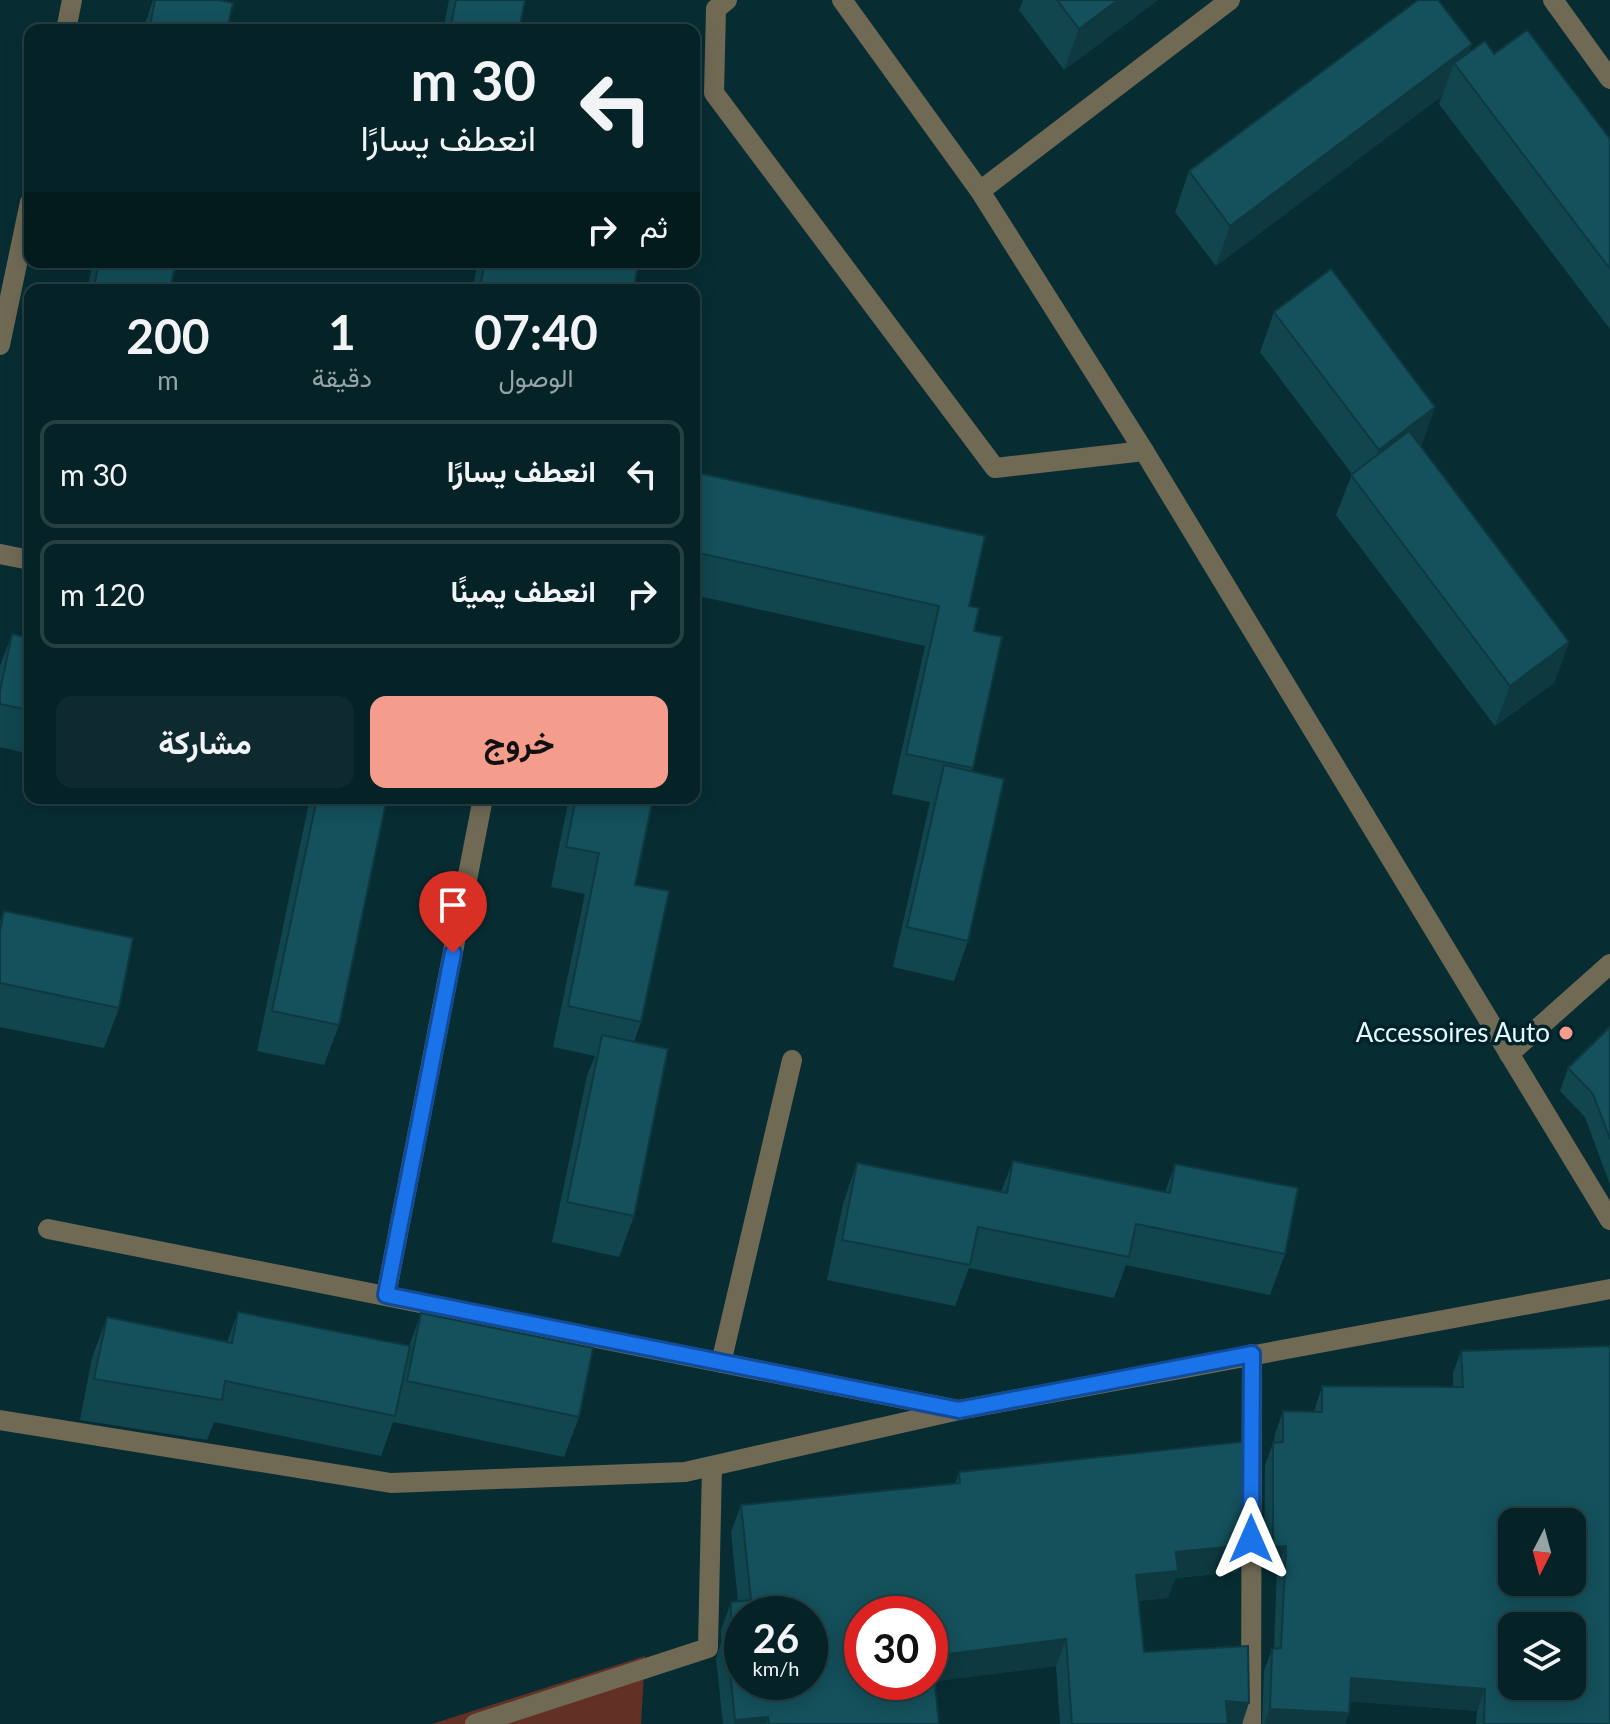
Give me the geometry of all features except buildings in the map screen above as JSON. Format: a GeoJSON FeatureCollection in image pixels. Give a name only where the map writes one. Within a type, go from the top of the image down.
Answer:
{"type":"FeatureCollection","features":[{"type":"Feature","properties":{"kind":"street"},"geometry":{"type":"LineString","coordinates":[[67,24],[72,0]]}},
{"type":"Feature","properties":{"kind":"street"},"geometry":{"type":"LineString","coordinates":[[727,0],[716,9],[714,93],[995,468],[1144,451]]}},
{"type":"Feature","properties":{"kind":"street"},"geometry":{"type":"LineString","coordinates":[[842,0],[980,191],[1144,451],[1610,1220]]}},
{"type":"Feature","properties":{"kind":"street"},"geometry":{"type":"LineString","coordinates":[[980,191],[1230,0]]}},
{"type":"Feature","properties":{"kind":"street"},"geometry":{"type":"LineString","coordinates":[[1553,0],[1610,79]]}},
{"type":"Feature","properties":{"kind":"street"},"geometry":{"type":"LineString","coordinates":[[0,345],[24,231]]}},
{"type":"Feature","properties":{"kind":"street"},"geometry":{"type":"LineString","coordinates":[[0,554],[24,559]]}},
{"type":"Feature","properties":{"kind":"street"},"geometry":{"type":"LineString","coordinates":[[386,1295],[482,804]]}},
{"type":"Feature","properties":{"kind":"street"},"geometry":{"type":"LineString","coordinates":[[1509,1054],[1610,964]]}},
{"type":"Feature","properties":{"kind":"street"},"geometry":{"type":"LineString","coordinates":[[721,1363],[792,1060]]}},
{"type":"Feature","properties":{"kind":"street"},"geometry":{"type":"LineString","coordinates":[[48,1229],[959,1410]]}},
{"type":"Feature","properties":{"kind":"street"},"geometry":{"type":"LineString","coordinates":[[0,1420],[391,1483],[685,1472],[959,1410],[1610,1289]]}},
{"type":"Feature","properties":{"kind":"street"},"geometry":{"type":"LineString","coordinates":[[1251,1724],[1252,1354]]}},
{"type":"Feature","properties":{"kind":"street"},"geometry":{"type":"LineString","coordinates":[[475,1724],[708,1648],[712,1466]]}},
{"type":"Feature","properties":{"kind":"shaded area"},"geometry":{"type":"Polygon","coordinates":[[[645,1656],[641,1724],[432,1724],[645,1656]]]}},
{"type":"Feature","properties":{"kind":"place","name":"Accessoires Auto"},"geometry":{"type":"Point","coordinates":[1566,1033]}},
{"type":"Feature","properties":{"kind":"route"},"geometry":{"type":"LineString","coordinates":[[453,953],[386,1295],[959,1410],[1252,1354],[1251,1539]]}}]}
